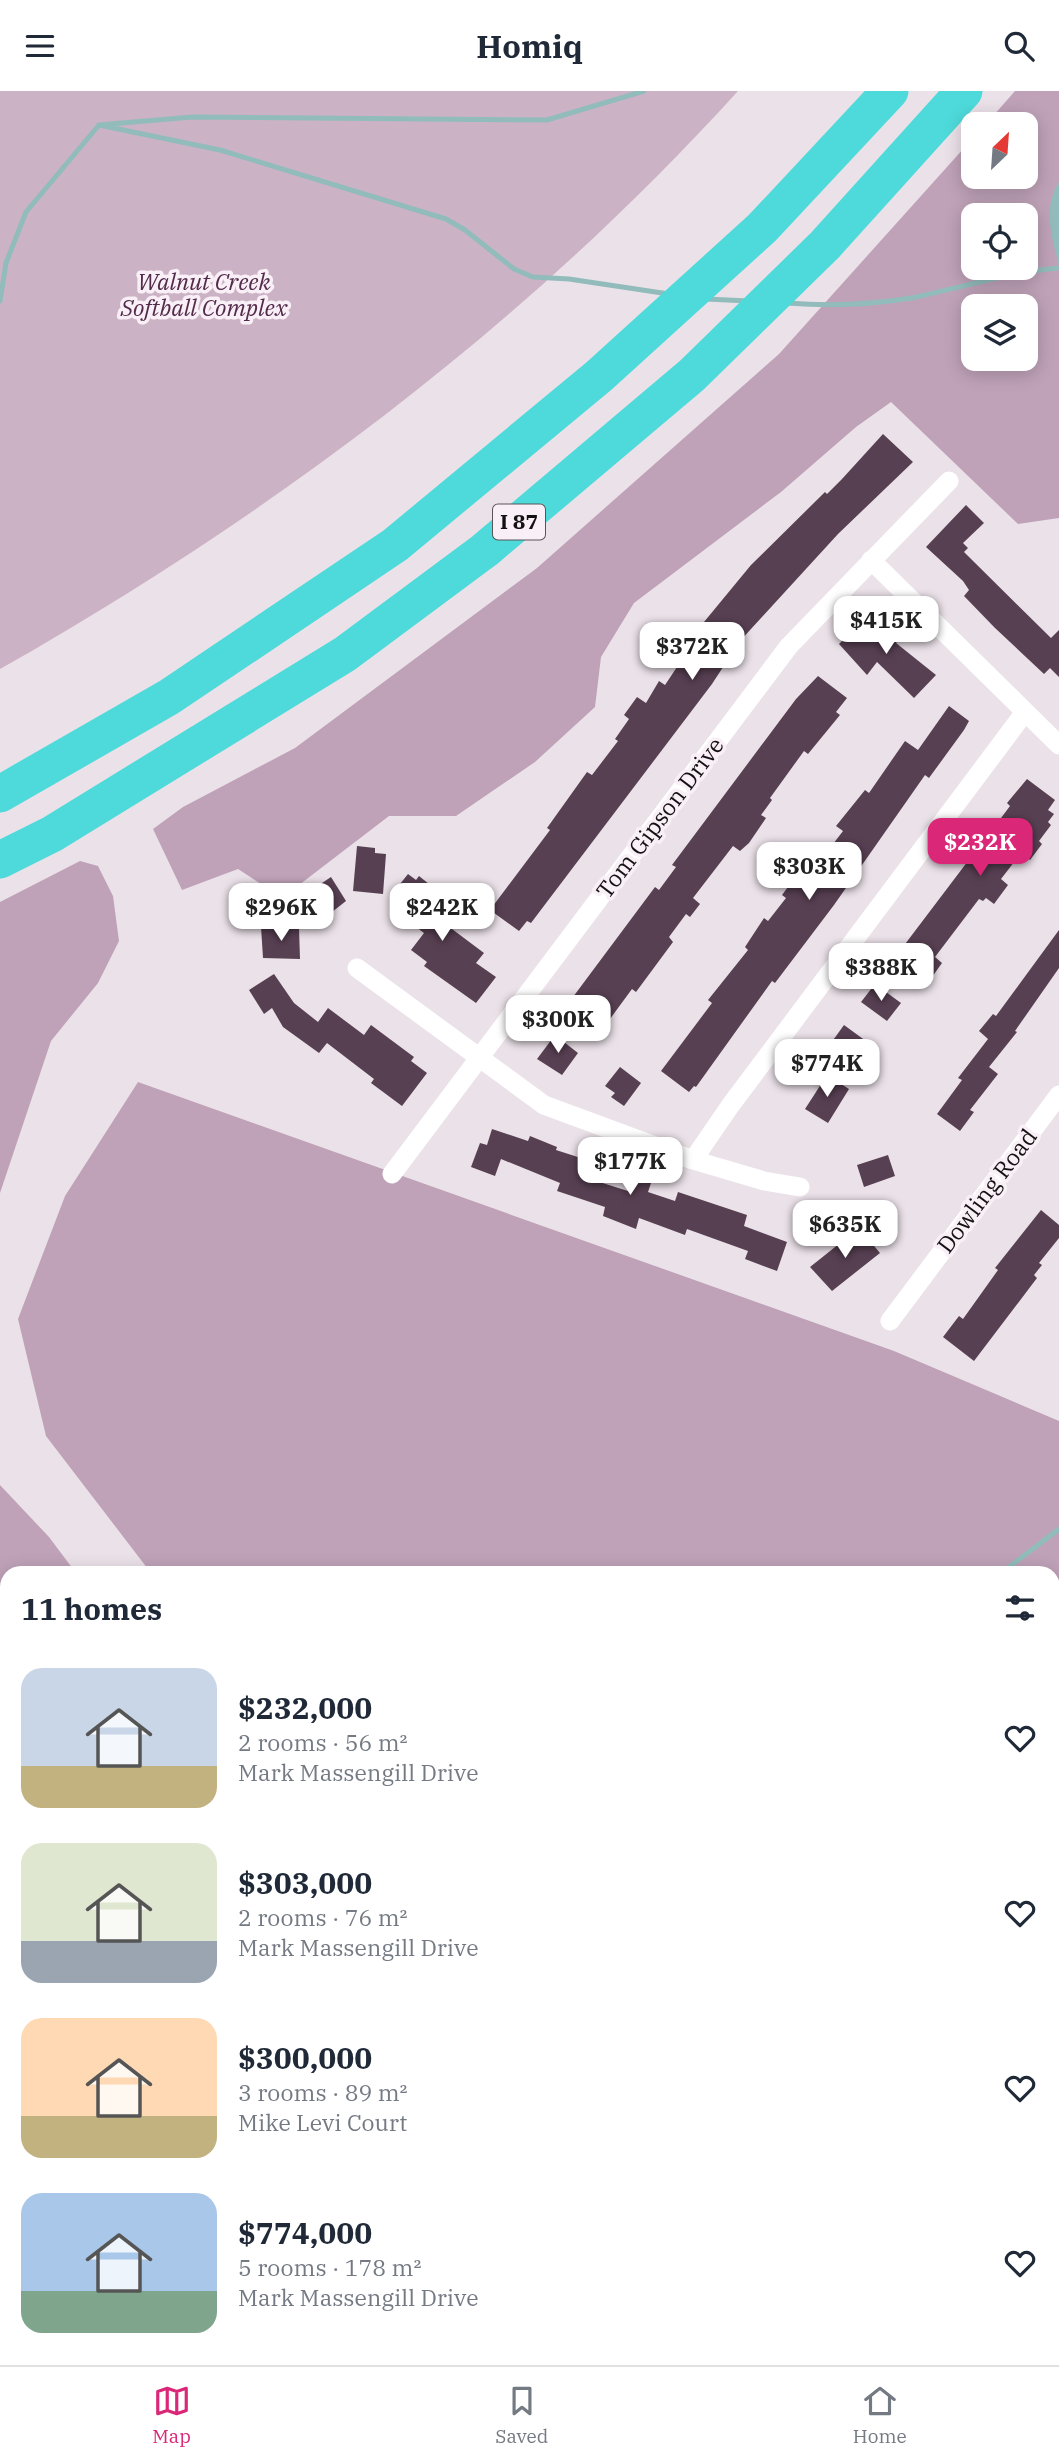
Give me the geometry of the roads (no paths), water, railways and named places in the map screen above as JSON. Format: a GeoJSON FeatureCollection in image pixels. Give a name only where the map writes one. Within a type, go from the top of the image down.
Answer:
{"type":"FeatureCollection","features":[{"type":"Feature","properties":{"kind":"highway","name":"I 87"},"geometry":{"type":"LineString","coordinates":[[0,794],[169,697],[395,545],[599,376],[762,228],[890,91]]}},
{"type":"Feature","properties":{"kind":"highway","name":"I 87"},"geometry":{"type":"LineString","coordinates":[[0,860],[52,834],[345,654],[485,550],[692,375],[825,245],[964,91]]}},
{"type":"Feature","properties":{"kind":"street","name":"Tom Gipson Drive"},"geometry":{"type":"LineString","coordinates":[[392,1174],[789,646],[949,481]]}},
{"type":"Feature","properties":{"kind":"street"},"geometry":{"type":"LineString","coordinates":[[871,560],[1059,745]]}},
{"type":"Feature","properties":{"kind":"street"},"geometry":{"type":"LineString","coordinates":[[693,1160],[730,1106],[1025,712]]}},
{"type":"Feature","properties":{"kind":"street"},"geometry":{"type":"LineString","coordinates":[[357,968],[544,1105],[693,1160],[764,1181],[800,1187]]}},
{"type":"Feature","properties":{"kind":"street","name":"Dowling Road"},"geometry":{"type":"LineString","coordinates":[[890,1321],[1059,1095]]}},
{"type":"Feature","properties":{"kind":"water"},"geometry":{"type":"Polygon","coordinates":[[[1059,182],[1059,265],[1051,234],[1050,213],[1051,202],[1059,182]]]}},
{"type":"Feature","properties":{"kind":"waterway"},"geometry":{"type":"LineString","coordinates":[[0,301],[6,263],[26,212],[99,125],[192,117],[547,120],[644,91]]}},
{"type":"Feature","properties":{"kind":"waterway"},"geometry":{"type":"LineString","coordinates":[[99,125],[220,150],[446,219],[465,230],[514,269],[533,277],[569,279],[669,294]]}},
{"type":"Feature","properties":{"kind":"waterway"},"geometry":{"type":"LineString","coordinates":[[787,303],[849,304],[896,300],[1059,268]]}},
{"type":"Feature","properties":{"kind":"waterway"},"geometry":{"type":"LineString","coordinates":[[706,299],[749,301]]}},
{"type":"Feature","properties":{"kind":"waterway"},"geometry":{"type":"LineString","coordinates":[[1010,1566],[1059,1529]]}},
{"type":"Feature","properties":{"kind":"park label","name":"Walnut Creek Softball Complex"},"geometry":{"type":"Point","coordinates":[204,295]}}]}
